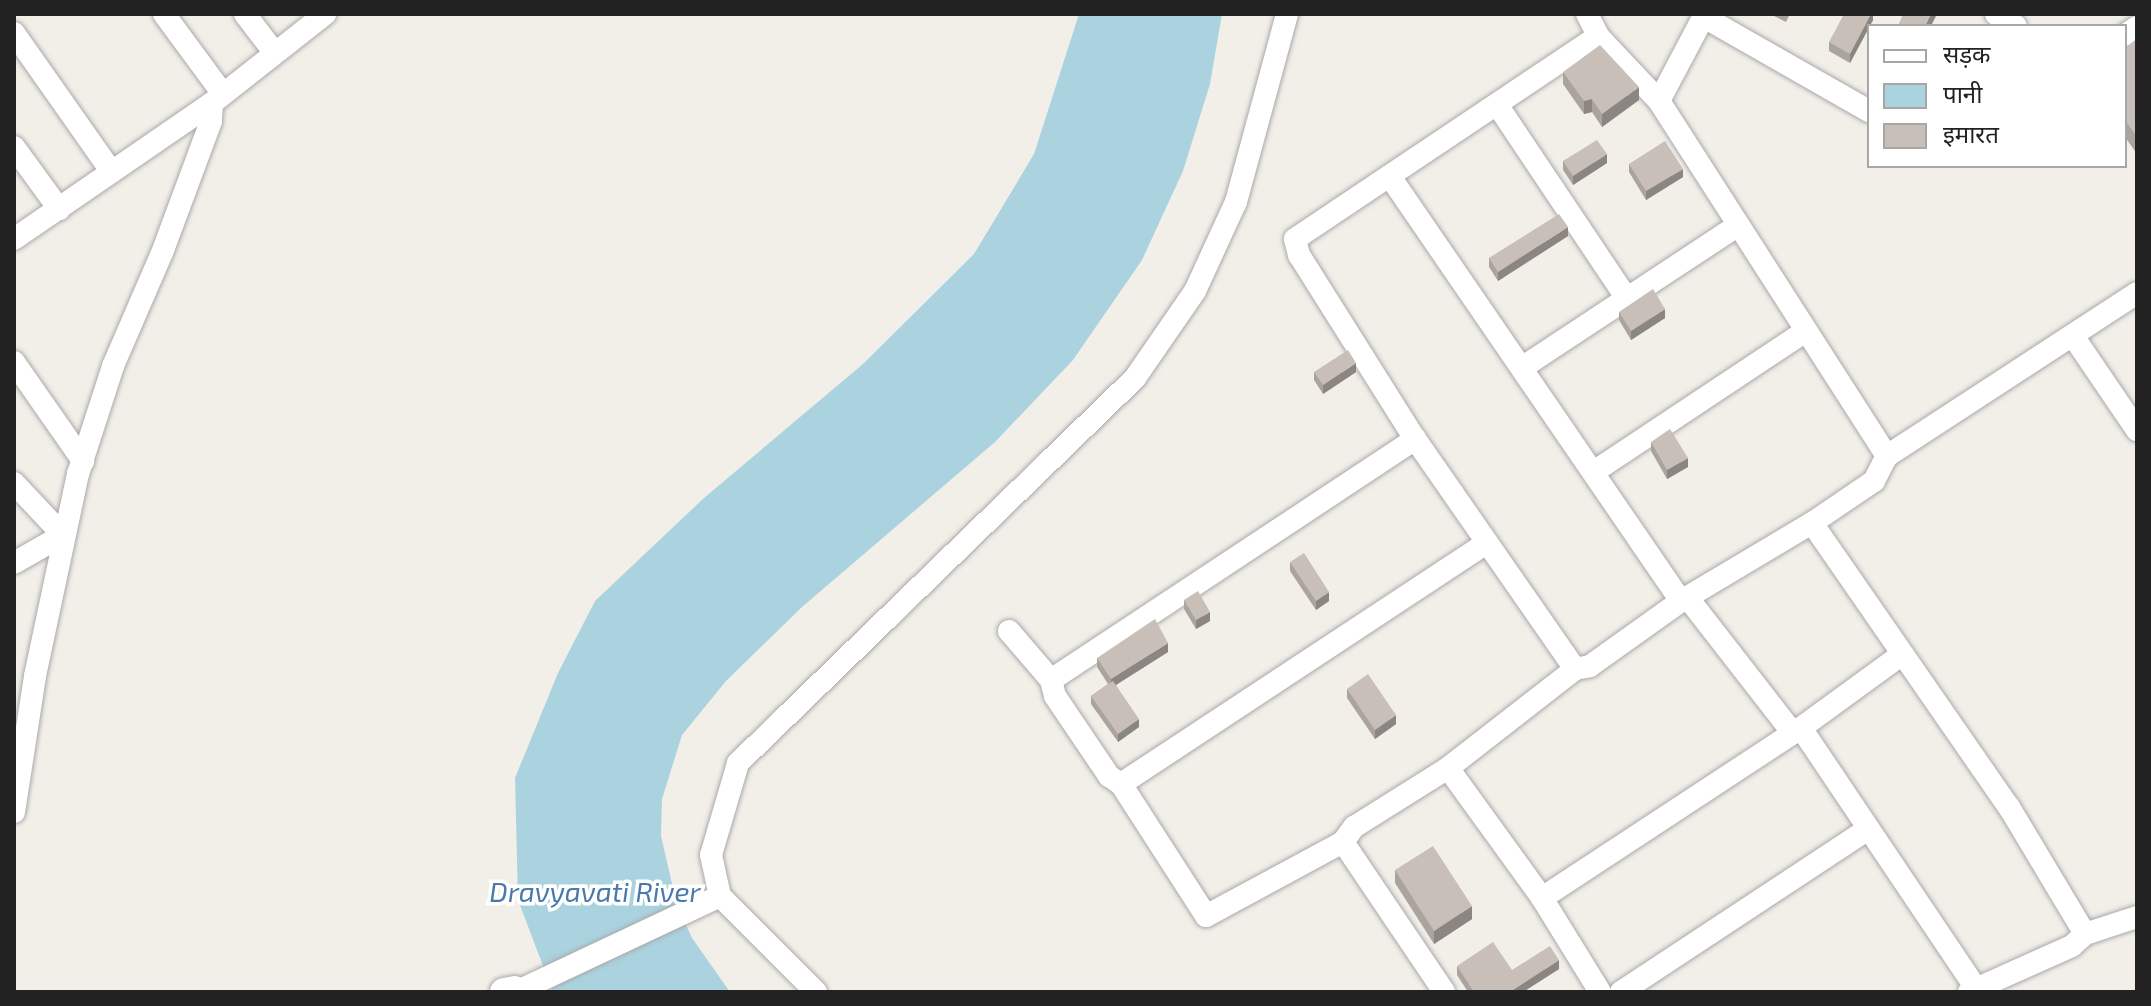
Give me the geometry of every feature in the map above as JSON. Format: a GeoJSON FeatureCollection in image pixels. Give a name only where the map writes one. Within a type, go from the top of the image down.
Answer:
{"type":"FeatureCollection","features":[{"type":"Feature","properties":{"kind":"street"},"geometry":{"type":"LineString","coordinates":[[164,14],[218,98]]}},
{"type":"Feature","properties":{"kind":"street"},"geometry":{"type":"LineString","coordinates":[[245,14],[274,52]]}},
{"type":"Feature","properties":{"kind":"street"},"geometry":{"type":"LineString","coordinates":[[14,239],[218,98],[325,14]]}},
{"type":"Feature","properties":{"kind":"street"},"geometry":{"type":"LineString","coordinates":[[816,992],[720,896],[711,855],[738,763],[1135,378],[1195,291],[1236,202],[1287,14]]}},
{"type":"Feature","properties":{"kind":"street"},"geometry":{"type":"LineString","coordinates":[[1587,14],[1598,36],[1659,101],[1887,456]]}},
{"type":"Feature","properties":{"kind":"street"},"geometry":{"type":"LineString","coordinates":[[1659,101],[1704,16],[1867,110]]}},
{"type":"Feature","properties":{"kind":"street"},"geometry":{"type":"LineString","coordinates":[[14,33],[111,171]]}},
{"type":"Feature","properties":{"kind":"street"},"geometry":{"type":"LineString","coordinates":[[1575,669],[1415,439],[1299,255],[1295,239],[1391,178],[1598,36]]}},
{"type":"Feature","properties":{"kind":"street"},"geometry":{"type":"LineString","coordinates":[[14,812],[23,688],[83,461],[113,366],[195,165],[218,98]]}},
{"type":"Feature","properties":{"kind":"street"},"geometry":{"type":"LineString","coordinates":[[1498,106],[1627,299]]}},
{"type":"Feature","properties":{"kind":"street"},"geometry":{"type":"LineString","coordinates":[[14,147],[59,209]]}},
{"type":"Feature","properties":{"kind":"street"},"geometry":{"type":"LineString","coordinates":[[1391,178],[1684,599],[1797,730],[1868,829],[1973,990],[2072,946],[2085,934],[2137,917]]}},
{"type":"Feature","properties":{"kind":"street"},"geometry":{"type":"LineString","coordinates":[[1523,367],[1738,225]]}},
{"type":"Feature","properties":{"kind":"street"},"geometry":{"type":"LineString","coordinates":[[1009,631],[1051,680],[1055,696],[1109,776],[1121,784],[1206,916],[1343,842],[1354,827],[1448,768],[1575,669],[1590,666],[1684,599],[1812,523],[1874,481],[1887,456],[2137,293]]}},
{"type":"Feature","properties":{"kind":"street"},"geometry":{"type":"LineString","coordinates":[[1595,471],[1806,331]]}},
{"type":"Feature","properties":{"kind":"street"},"geometry":{"type":"LineString","coordinates":[[2073,336],[2137,430]]}},
{"type":"Feature","properties":{"kind":"street"},"geometry":{"type":"LineString","coordinates":[[14,362],[83,461]]}},
{"type":"Feature","properties":{"kind":"street"},"geometry":{"type":"LineString","coordinates":[[1051,680],[1415,439]]}},
{"type":"Feature","properties":{"kind":"street"},"geometry":{"type":"LineString","coordinates":[[14,483],[63,535]]}},
{"type":"Feature","properties":{"kind":"street"},"geometry":{"type":"LineString","coordinates":[[1812,523],[2009,807],[2085,934]]}},
{"type":"Feature","properties":{"kind":"street"},"geometry":{"type":"LineString","coordinates":[[14,563],[63,535]]}},
{"type":"Feature","properties":{"kind":"street"},"geometry":{"type":"LineString","coordinates":[[1121,784],[1487,543]]}},
{"type":"Feature","properties":{"kind":"street"},"geometry":{"type":"LineString","coordinates":[[1542,898],[1797,730],[1901,655]]}},
{"type":"Feature","properties":{"kind":"street"},"geometry":{"type":"LineString","coordinates":[[1448,768],[1542,898],[1600,992]]}},
{"type":"Feature","properties":{"kind":"street"},"geometry":{"type":"LineString","coordinates":[[1621,992],[1868,829]]}},
{"type":"Feature","properties":{"kind":"street"},"geometry":{"type":"LineString","coordinates":[[1343,842],[1444,992]]}},
{"type":"Feature","properties":{"kind":"street"},"geometry":{"type":"LineString","coordinates":[[512,992],[720,896]]}},
{"type":"Feature","properties":{"kind":"water","name":"Dravyavati River"},"geometry":{"type":"Polygon","coordinates":[[[1079,14],[1222,14],[1210,84],[1183,171],[1142,260],[1073,360],[995,442],[802,607],[726,681],[682,735],[662,799],[661,836],[677,905],[692,938],[730,992],[553,992],[518,900],[515,778],[558,673],[595,601],[704,498],[863,364],[974,254],[1034,154],[1079,14]]]}},
{"type":"Feature","properties":{"kind":"building"},"geometry":{"type":"Polygon","coordinates":[[[1844,14],[1871,14],[1850,54],[1829,42],[1844,14]]]}},
{"type":"Feature","properties":{"kind":"building"},"geometry":{"type":"Polygon","coordinates":[[[1903,14],[1931,14],[1926,24],[1899,24],[1903,14]]]}},
{"type":"Feature","properties":{"kind":"building"},"geometry":{"type":"Polygon","coordinates":[[[2137,39],[2137,137],[2127,123],[2127,46],[2137,39]]]}},
{"type":"Feature","properties":{"kind":"building"},"geometry":{"type":"Polygon","coordinates":[[[1600,45],[1639,87],[1602,114],[1592,99],[1584,101],[1563,72],[1600,45]]]}},
{"type":"Feature","properties":{"kind":"building"},"geometry":{"type":"Polygon","coordinates":[[[1597,140],[1607,154],[1573,176],[1563,161],[1597,140]]]}},
{"type":"Feature","properties":{"kind":"building"},"geometry":{"type":"Polygon","coordinates":[[[1665,141],[1683,169],[1646,191],[1629,164],[1665,141]]]}},
{"type":"Feature","properties":{"kind":"building"},"geometry":{"type":"Polygon","coordinates":[[[1559,214],[1568,227],[1498,272],[1489,258],[1559,214]]]}},
{"type":"Feature","properties":{"kind":"building"},"geometry":{"type":"Polygon","coordinates":[[[1653,289],[1665,309],[1631,331],[1619,312],[1653,289]]]}},
{"type":"Feature","properties":{"kind":"building"},"geometry":{"type":"Polygon","coordinates":[[[1348,350],[1356,363],[1323,385],[1314,372],[1348,350]]]}},
{"type":"Feature","properties":{"kind":"building"},"geometry":{"type":"Polygon","coordinates":[[[1670,429],[1688,458],[1667,470],[1651,442],[1670,429]]]}},
{"type":"Feature","properties":{"kind":"building"},"geometry":{"type":"Polygon","coordinates":[[[1304,553],[1329,592],[1316,601],[1290,562],[1304,553]]]}},
{"type":"Feature","properties":{"kind":"building"},"geometry":{"type":"Polygon","coordinates":[[[1198,591],[1210,612],[1196,620],[1184,600],[1198,591]]]}},
{"type":"Feature","properties":{"kind":"building"},"geometry":{"type":"Polygon","coordinates":[[[1155,619],[1168,643],[1111,679],[1097,658],[1155,619]]]}},
{"type":"Feature","properties":{"kind":"building"},"geometry":{"type":"Polygon","coordinates":[[[1368,674],[1396,715],[1375,730],[1347,689],[1368,674]]]}},
{"type":"Feature","properties":{"kind":"building"},"geometry":{"type":"Polygon","coordinates":[[[1113,681],[1139,719],[1118,734],[1091,696],[1113,681]]]}},
{"type":"Feature","properties":{"kind":"building"},"geometry":{"type":"Polygon","coordinates":[[[1433,846],[1472,906],[1434,931],[1395,870],[1433,846]]]}},
{"type":"Feature","properties":{"kind":"building"},"geometry":{"type":"Polygon","coordinates":[[[1493,942],[1512,970],[1550,946],[1559,960],[1510,992],[1474,992],[1457,966],[1493,942]]]}}]}
